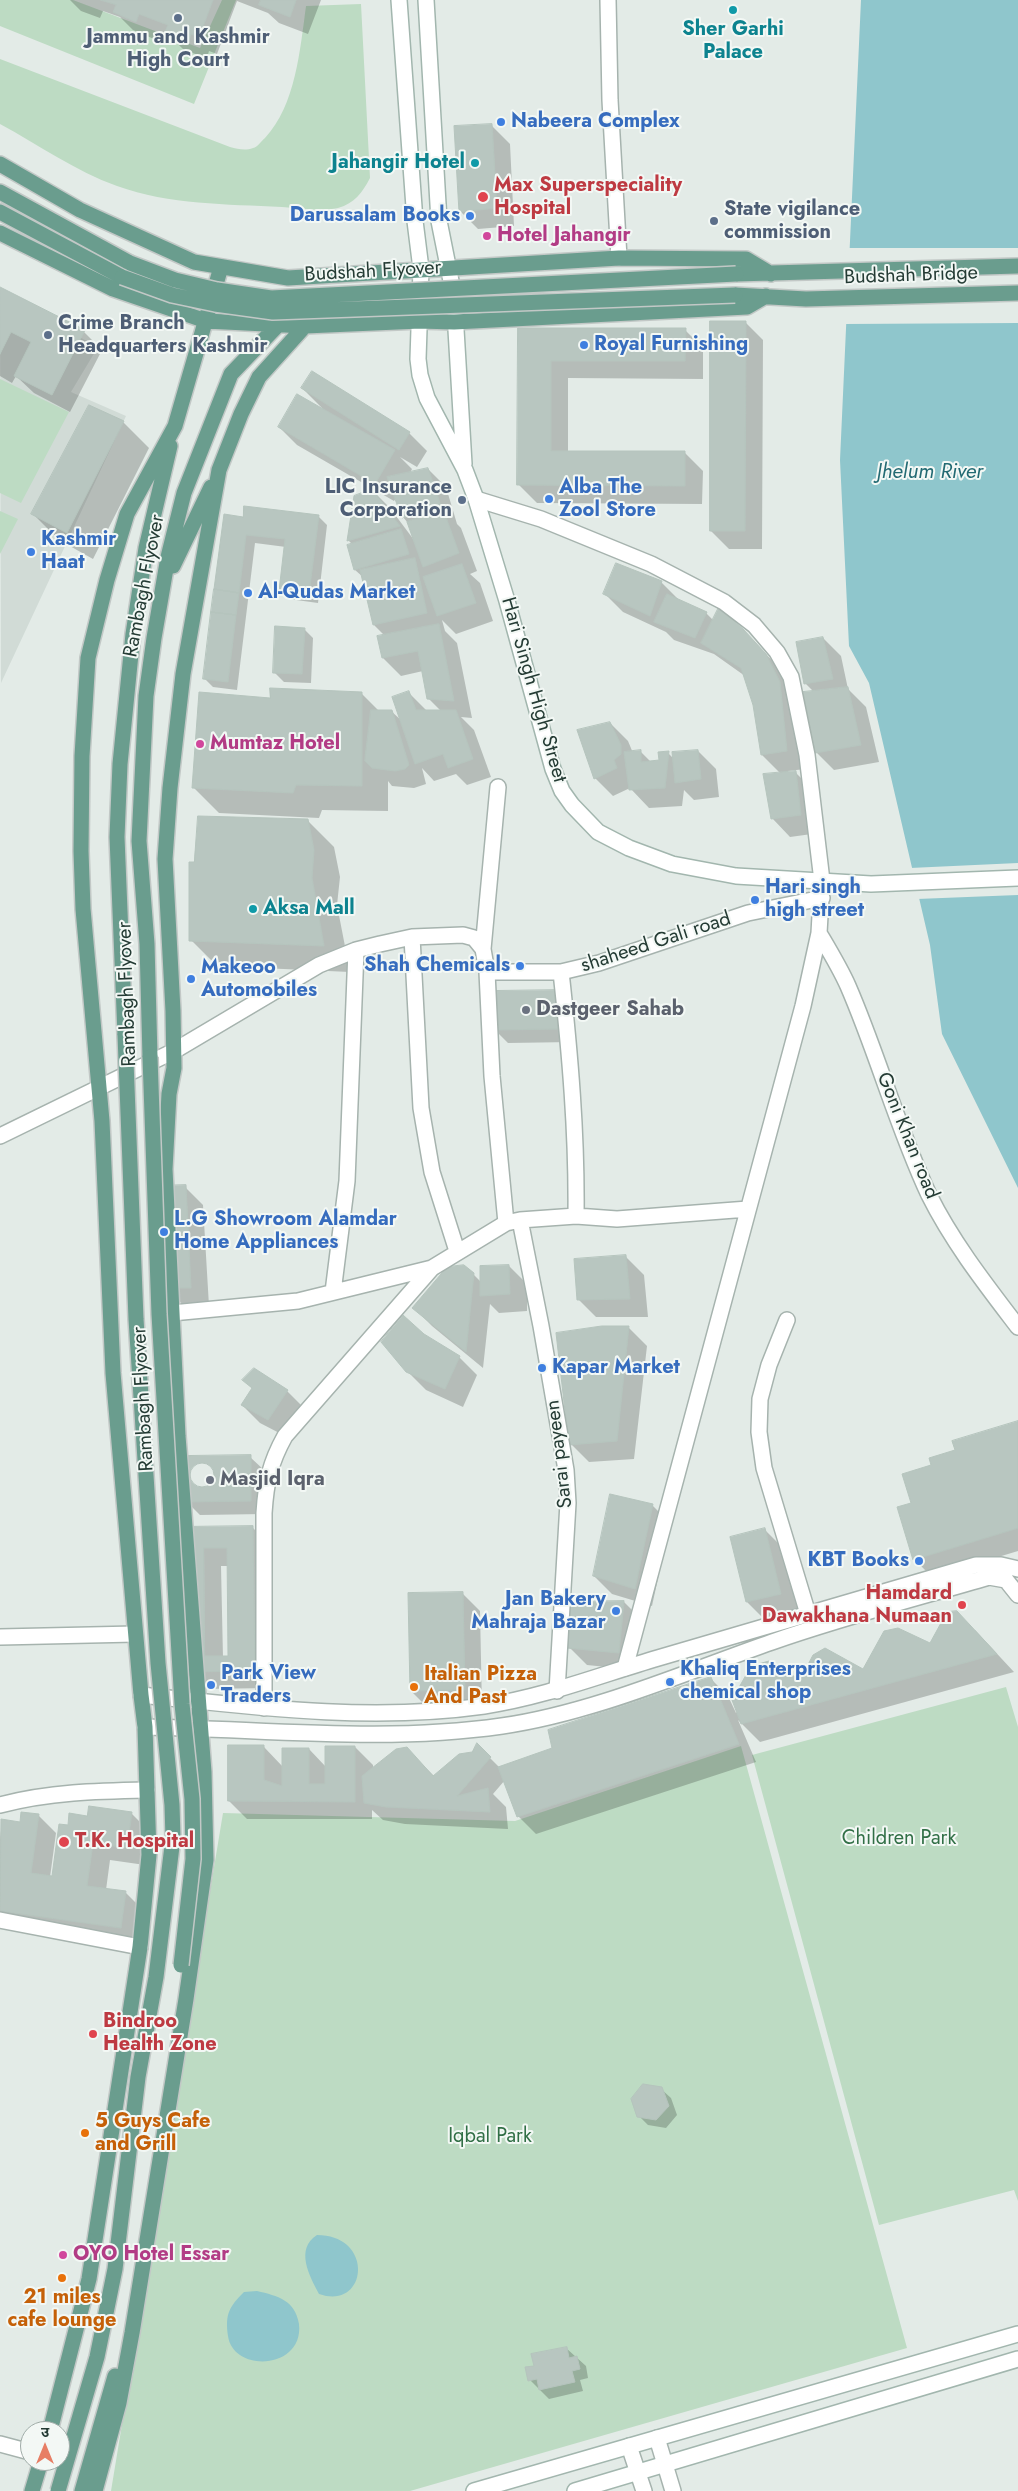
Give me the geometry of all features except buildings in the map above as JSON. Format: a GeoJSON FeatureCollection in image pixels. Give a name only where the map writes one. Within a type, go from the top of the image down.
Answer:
{"type":"FeatureCollection","features":[{"type":"Feature","properties":{"kind":"main road"},"geometry":{"type":"LineString","coordinates":[[0,164],[80,210],[194,262],[288,278],[619,258],[746,259],[771,274]]}},
{"type":"Feature","properties":{"kind":"main road","name":"Budshah Flyover"},"geometry":{"type":"LineString","coordinates":[[0,192],[130,263],[174,280],[217,290],[271,298],[736,274],[771,274]]}},
{"type":"Feature","properties":{"kind":"main road","name":"Budshah Flyover"},"geometry":{"type":"LineString","coordinates":[[0,212],[122,277],[172,295],[215,304],[273,312],[735,295],[766,296]]}},
{"type":"Feature","properties":{"kind":"main road"},"geometry":{"type":"LineString","coordinates":[[0,233],[112,289],[206,320],[304,326],[420,321],[454,322],[747,307],[766,296]]}},
{"type":"Feature","properties":{"kind":"main road","name":"Budshah Bridge"},"geometry":{"type":"LineString","coordinates":[[771,274],[808,271],[1018,266]]}},
{"type":"Feature","properties":{"kind":"main road"},"geometry":{"type":"LineString","coordinates":[[53,2421],[89,2279],[140,1947],[149,1855],[146,1727],[135,1634],[113,1372],[99,1086],[87,954],[81,851],[82,756],[88,658],[107,580],[126,514],[175,426],[221,267]]}},
{"type":"Feature","properties":{"kind":"main road","name":"Budshah Bridge"},"geometry":{"type":"LineString","coordinates":[[766,296],[806,299],[1018,293]]}},
{"type":"Feature","properties":{"kind":"main road","name":"Rambagh Flyover"},"geometry":{"type":"LineString","coordinates":[[82,2491],[119,2359],[136,2274],[165,2060],[187,1920],[193,1859],[192,1799],[182,1704],[160,1324],[154,1205],[147,944],[139,841],[146,696],[163,589],[184,493],[231,374],[278,325]]}},
{"type":"Feature","properties":{"kind":"main road"},"geometry":{"type":"LineString","coordinates":[[163,589],[219,470],[241,414],[259,377],[304,326]]}},
{"type":"Feature","properties":{"kind":"main road","name":"Rambagh Flyover"},"geometry":{"type":"LineString","coordinates":[[58,2491],[97,2357],[115,2269],[138,2077],[156,1977],[173,1838],[172,1805],[158,1663],[136,1319],[117,837],[120,764],[133,634],[146,548],[175,426]]}},
{"type":"Feature","properties":{"kind":"main road"},"geometry":{"type":"LineString","coordinates":[[95,2491],[119,2403],[132,2333],[205,1869],[204,1772],[178,1436],[165,1169],[169,1094],[174,1068],[174,1051],[165,859],[170,788],[184,665],[219,470]]}},
{"type":"Feature","properties":{"kind":"main road"},"geometry":{"type":"LineString","coordinates":[[32,2491],[38,2471]]}},
{"type":"Feature","properties":{"kind":"street"},"geometry":{"type":"LineString","coordinates":[[399,0],[415,221],[421,269],[418,358],[420,375],[427,398],[465,470]]}},
{"type":"Feature","properties":{"kind":"street"},"geometry":{"type":"LineString","coordinates":[[426,0],[439,221],[454,296],[454,322],[465,470]]}},
{"type":"Feature","properties":{"kind":"street"},"geometry":{"type":"LineString","coordinates":[[608,0],[610,100],[619,258]]}},
{"type":"Feature","properties":{"kind":"street","name":"Hari Singh High Street"},"geometry":{"type":"LineString","coordinates":[[465,470],[507,601],[544,741],[557,780],[572,805],[598,832],[672,864],[736,876],[871,884],[1018,878]]}},
{"type":"Feature","properties":{"kind":"street"},"geometry":{"type":"LineString","coordinates":[[476,500],[541,519],[651,564],[724,602],[754,625],[776,652],[790,677],[807,755],[822,880],[819,933],[804,1006],[625,1668]]}},
{"type":"Feature","properties":{"kind":"street","name":"Sarai payeen"},"geometry":{"type":"LineString","coordinates":[[498,787],[482,949],[487,972],[495,1125],[513,1222],[541,1326],[566,1478],[568,1502],[557,1691]]}},
{"type":"Feature","properties":{"kind":"street","name":"shaheed Gali road"},"geometry":{"type":"LineString","coordinates":[[487,972],[561,972],[599,963],[748,913],[822,898]]}},
{"type":"Feature","properties":{"kind":"street","name":"Goni Khan road"},"geometry":{"type":"LineString","coordinates":[[819,933],[847,984],[895,1115],[930,1195],[944,1222],[984,1284],[1018,1327]]}},
{"type":"Feature","properties":{"kind":"street"},"geometry":{"type":"LineString","coordinates":[[0,1136],[174,1051],[319,965],[356,950],[412,937],[463,935],[474,938],[482,949]]}},
{"type":"Feature","properties":{"kind":"street"},"geometry":{"type":"LineString","coordinates":[[412,937],[421,1108],[432,1172],[457,1251]]}},
{"type":"Feature","properties":{"kind":"street"},"geometry":{"type":"LineString","coordinates":[[333,1292],[347,1181],[356,950]]}},
{"type":"Feature","properties":{"kind":"street"},"geometry":{"type":"LineString","coordinates":[[561,972],[574,1091],[577,1153],[576,1216]]}},
{"type":"Feature","properties":{"kind":"street"},"geometry":{"type":"LineString","coordinates":[[264,1708],[264,1513],[266,1483],[273,1457],[284,1436],[432,1268],[457,1251],[513,1222],[576,1216],[617,1219],[748,1210]]}},
{"type":"Feature","properties":{"kind":"street"},"geometry":{"type":"LineString","coordinates":[[172,1313],[298,1302],[432,1268]]}},
{"type":"Feature","properties":{"kind":"street"},"geometry":{"type":"LineString","coordinates":[[787,1320],[769,1365],[760,1399],[759,1432],[764,1468],[808,1614]]}},
{"type":"Feature","properties":{"kind":"street"},"geometry":{"type":"LineString","coordinates":[[141,1695],[300,1712],[426,1712],[484,1706],[557,1691],[625,1668],[976,1565],[1001,1565],[1018,1569]]}},
{"type":"Feature","properties":{"kind":"street"},"geometry":{"type":"LineString","coordinates":[[146,1727],[367,1736],[442,1734],[504,1726],[555,1716],[805,1630],[989,1577],[1006,1580],[1018,1595]]}},
{"type":"Feature","properties":{"kind":"street"},"geometry":{"type":"LineString","coordinates":[[0,1637],[135,1634]]}},
{"type":"Feature","properties":{"kind":"street"},"geometry":{"type":"LineString","coordinates":[[0,1805],[45,1795],[82,1791],[147,1790]]}},
{"type":"Feature","properties":{"kind":"street"},"geometry":{"type":"LineString","coordinates":[[0,1920],[140,1947]]}},
{"type":"Feature","properties":{"kind":"street"},"geometry":{"type":"LineString","coordinates":[[474,2491],[1018,2334]]}},
{"type":"Feature","properties":{"kind":"street"},"geometry":{"type":"LineString","coordinates":[[576,2491],[1018,2359]]}},
{"type":"Feature","properties":{"kind":"street"},"geometry":{"type":"LineString","coordinates":[[657,2438],[672,2491]]}},
{"type":"Feature","properties":{"kind":"street"},"geometry":{"type":"LineString","coordinates":[[0,2444],[20,2449]]}},
{"type":"Feature","properties":{"kind":"street"},"geometry":{"type":"LineString","coordinates":[[629,2446],[644,2491]]}},
{"type":"Feature","properties":{"kind":"shaded area","name":"Kashmir Haat"},"geometry":{"type":"Polygon","coordinates":[[[0,294],[98,347],[71,392],[126,416],[1,683],[0,294]]]}},
{"type":"Feature","properties":{"kind":"green space"},"geometry":{"type":"Polygon","coordinates":[[[0,0],[73,0],[200,48],[222,0],[236,0],[194,104],[0,26],[0,0]]]}},
{"type":"Feature","properties":{"kind":"green space"},"geometry":{"type":"Polygon","coordinates":[[[361,4],[370,178],[357,197],[338,208],[317,210],[219,204],[157,197],[117,186],[86,173],[0,124],[0,59],[230,147],[244,150],[250,149],[258,145],[265,138],[284,110],[299,58],[306,6],[361,4]]]}},
{"type":"Feature","properties":{"kind":"green space"},"geometry":{"type":"Polygon","coordinates":[[[0,379],[69,412],[21,503],[0,493],[0,379]]]}},
{"type":"Feature","properties":{"kind":"green space"},"geometry":{"type":"Polygon","coordinates":[[[0,511],[18,519],[0,554],[0,511]]]}},
{"type":"Feature","properties":{"kind":"green space","name":"Children Park"},"geometry":{"type":"Polygon","coordinates":[[[1006,1687],[1018,1727],[1018,2201],[1014,2190],[879,2225],[752,1755],[1006,1687]]]}},
{"type":"Feature","properties":{"kind":"green space","name":"Iqbal Park"},"geometry":{"type":"Polygon","coordinates":[[[741,1746],[907,2348],[410,2491],[111,2491],[223,1813],[515,1821],[741,1746]]]}},
{"type":"Feature","properties":{"kind":"water","name":"Jhelum River"},"geometry":{"type":"Polygon","coordinates":[[[861,0],[1018,0],[1018,1188],[942,1034],[930,945],[869,683],[849,646],[840,460],[861,0]]]}},
{"type":"Feature","properties":{"kind":"water"},"geometry":{"type":"Polygon","coordinates":[[[317,2235],[336,2238],[349,2247],[356,2258],[358,2271],[355,2283],[348,2292],[335,2296],[319,2294],[308,2271],[305,2255],[310,2241],[317,2235]]]}},
{"type":"Feature","properties":{"kind":"water"},"geometry":{"type":"Polygon","coordinates":[[[257,2291],[284,2300],[294,2309],[297,2316],[299,2324],[298,2339],[291,2350],[280,2358],[254,2361],[242,2356],[233,2348],[228,2336],[227,2322],[229,2311],[244,2292],[257,2291]]]}},
{"type":"Feature","properties":{"kind":"pier"},"geometry":{"type":"Polygon","coordinates":[[[846,248],[1018,248],[1018,323],[843,324],[846,248]]]}},
{"type":"Feature","properties":{"kind":"pier"},"geometry":{"type":"Polygon","coordinates":[[[1018,863],[1018,895],[917,899],[910,868],[1018,863]]]}},
{"type":"Feature","properties":{"kind":"place","name":"Sher Garhi Palace"},"geometry":{"type":"Point","coordinates":[733,10]}},
{"type":"Feature","properties":{"kind":"place","name":"Jammu and Kashmir High Court"},"geometry":{"type":"Point","coordinates":[178,18]}},
{"type":"Feature","properties":{"kind":"place","name":"Nabeera Complex"},"geometry":{"type":"Point","coordinates":[501,122]}},
{"type":"Feature","properties":{"kind":"place","name":"Jahangir Hotel"},"geometry":{"type":"Point","coordinates":[475,163]}},
{"type":"Feature","properties":{"kind":"place","name":"Max Superspeciality Hospital"},"geometry":{"type":"Point","coordinates":[483,197]}},
{"type":"Feature","properties":{"kind":"place","name":"Darussalam Books"},"geometry":{"type":"Point","coordinates":[470,216]}},
{"type":"Feature","properties":{"kind":"place","name":"State vigilance commission"},"geometry":{"type":"Point","coordinates":[714,221]}},
{"type":"Feature","properties":{"kind":"place","name":"Hotel Jahangir"},"geometry":{"type":"Point","coordinates":[487,236]}},
{"type":"Feature","properties":{"kind":"place","name":"Crime Branch Headquarters Kashmir"},"geometry":{"type":"Point","coordinates":[48,335]}},
{"type":"Feature","properties":{"kind":"place","name":"Royal Furnishing"},"geometry":{"type":"Point","coordinates":[584,345]}},
{"type":"Feature","properties":{"kind":"place","name":"Alba The Zool Store"},"geometry":{"type":"Point","coordinates":[549,499]}},
{"type":"Feature","properties":{"kind":"place","name":"LIC Insurance Corporation"},"geometry":{"type":"Point","coordinates":[462,500]}},
{"type":"Feature","properties":{"kind":"place","name":"Kashmir Haat"},"geometry":{"type":"Point","coordinates":[31,552]}},
{"type":"Feature","properties":{"kind":"place","name":"Al-Qudas Market"},"geometry":{"type":"Point","coordinates":[248,593]}},
{"type":"Feature","properties":{"kind":"place","name":"Mumtaz Hotel"},"geometry":{"type":"Point","coordinates":[200,744]}},
{"type":"Feature","properties":{"kind":"place","name":"Hari singh high street"},"geometry":{"type":"Point","coordinates":[755,900]}},
{"type":"Feature","properties":{"kind":"place","name":"Aksa Mall"},"geometry":{"type":"Point","coordinates":[253,909]}},
{"type":"Feature","properties":{"kind":"place","name":"Shah Chemicals"},"geometry":{"type":"Point","coordinates":[520,966]}},
{"type":"Feature","properties":{"kind":"place","name":"Makeoo Automobiles"},"geometry":{"type":"Point","coordinates":[191,979]}},
{"type":"Feature","properties":{"kind":"place","name":"Dastgeer Sahab"},"geometry":{"type":"Point","coordinates":[526,1010]}},
{"type":"Feature","properties":{"kind":"place","name":"L.G Showroom Alamdar Home Appliances"},"geometry":{"type":"Point","coordinates":[164,1232]}},
{"type":"Feature","properties":{"kind":"place","name":"Kapar Market"},"geometry":{"type":"Point","coordinates":[542,1368]}},
{"type":"Feature","properties":{"kind":"place","name":"Masjid Iqra"},"geometry":{"type":"Point","coordinates":[210,1480]}},
{"type":"Feature","properties":{"kind":"place","name":"KBT Books"},"geometry":{"type":"Point","coordinates":[919,1561]}},
{"type":"Feature","properties":{"kind":"place","name":"Hamdard Dawakhana Numaan"},"geometry":{"type":"Point","coordinates":[962,1605]}},
{"type":"Feature","properties":{"kind":"place","name":"Jan Bakery Mahraja Bazar"},"geometry":{"type":"Point","coordinates":[616,1611]}},
{"type":"Feature","properties":{"kind":"place","name":"Khaliq Enterprises chemical shop"},"geometry":{"type":"Point","coordinates":[670,1682]}},
{"type":"Feature","properties":{"kind":"place","name":"Park View Traders"},"geometry":{"type":"Point","coordinates":[211,1685]}},
{"type":"Feature","properties":{"kind":"place","name":"Italian Pizza And Past"},"geometry":{"type":"Point","coordinates":[414,1687]}},
{"type":"Feature","properties":{"kind":"place","name":"T.K. Hospital"},"geometry":{"type":"Point","coordinates":[64,1842]}},
{"type":"Feature","properties":{"kind":"place","name":"Bindroo Health Zone"},"geometry":{"type":"Point","coordinates":[93,2034]}},
{"type":"Feature","properties":{"kind":"place","name":"5 Guys Cafe and Grill"},"geometry":{"type":"Point","coordinates":[85,2133]}},
{"type":"Feature","properties":{"kind":"place","name":"OYO Hotel Essar"},"geometry":{"type":"Point","coordinates":[63,2255]}},
{"type":"Feature","properties":{"kind":"place","name":"21 miles cafe lounge"},"geometry":{"type":"Point","coordinates":[62,2278]}}]}
